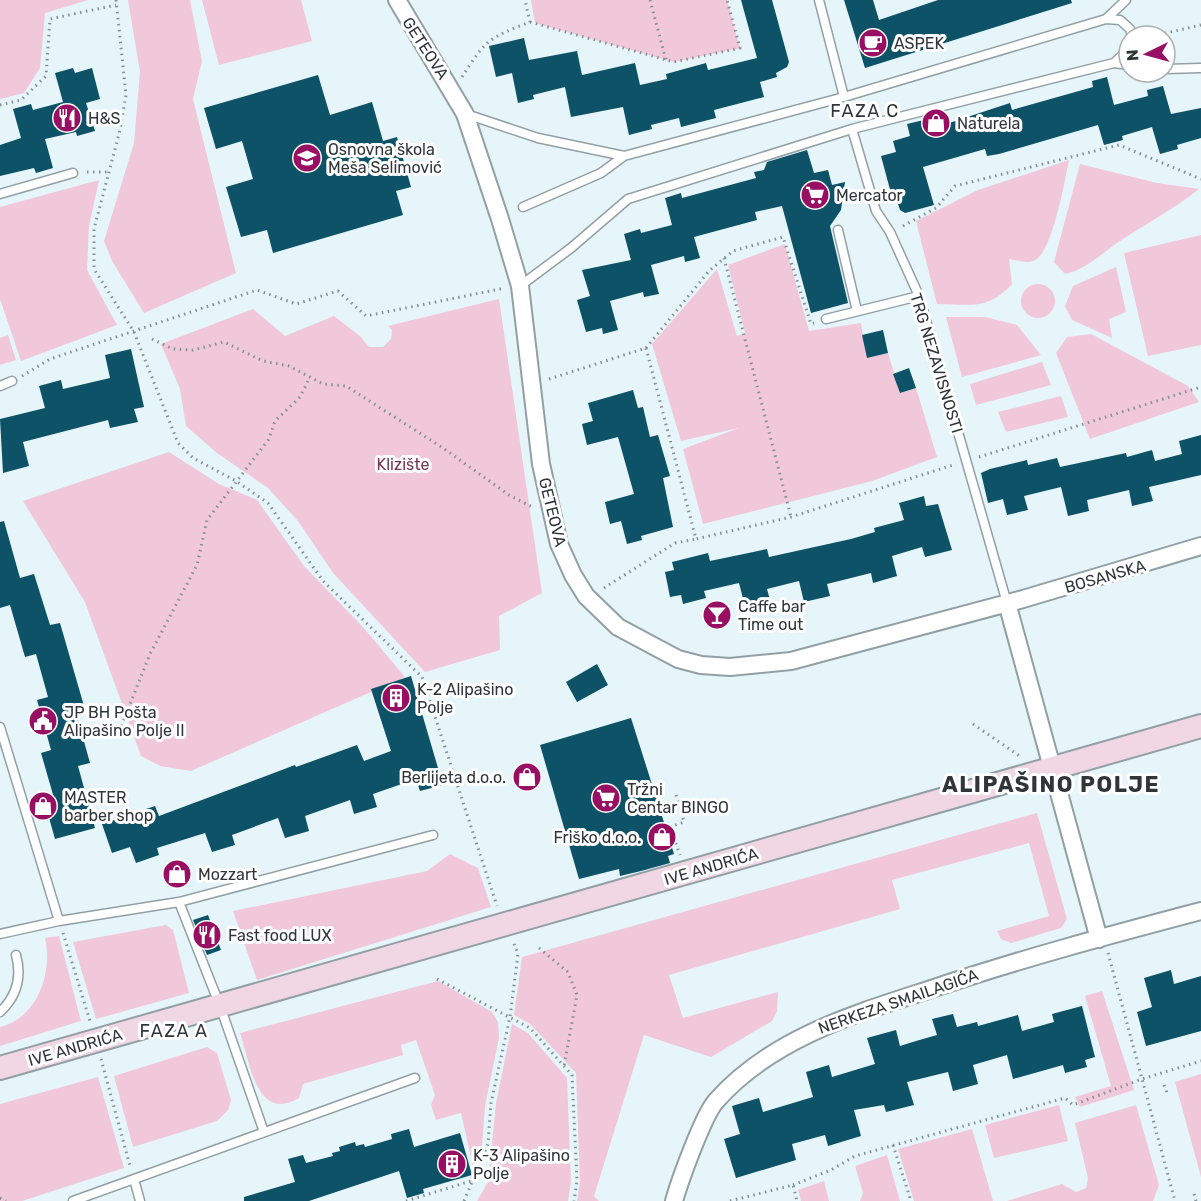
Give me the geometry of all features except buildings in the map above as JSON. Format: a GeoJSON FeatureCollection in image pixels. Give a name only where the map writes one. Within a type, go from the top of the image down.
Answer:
{"type":"FeatureCollection","features":[{"type":"Feature","properties":{"kind":"main road","name":"IVE ANDRIĆA"},"geometry":{"type":"LineString","coordinates":[[0,1068],[1201,726]]}},
{"type":"Feature","properties":{"kind":"street","name":"GETEOVA"},"geometry":{"type":"LineString","coordinates":[[397,0],[454,92],[465,114],[520,286],[541,464],[552,519],[573,575],[586,596],[618,627],[678,659],[701,665],[730,667],[791,662],[1008,603]]}},
{"type":"Feature","properties":{"kind":"street","name":"BOSANSKA"},"geometry":{"type":"LineString","coordinates":[[1008,603],[1201,546]]}},
{"type":"Feature","properties":{"kind":"street"},"geometry":{"type":"LineString","coordinates":[[1008,603],[1101,938]]}},
{"type":"Feature","properties":{"kind":"street","name":"NERKEZA SMAILAGIĆA"},"geometry":{"type":"LineString","coordinates":[[674,1201],[714,1103],[746,1072],[811,1031],[842,1018],[995,967],[1201,911]]}},
{"type":"Feature","properties":{"kind":"lane"},"geometry":{"type":"LineString","coordinates":[[819,0],[844,97]]}},
{"type":"Feature","properties":{"kind":"lane"},"geometry":{"type":"LineString","coordinates":[[1106,19],[1126,0]]}},
{"type":"Feature","properties":{"kind":"lane"},"geometry":{"type":"LineString","coordinates":[[523,207],[601,173],[624,156],[844,97],[1106,19],[1120,20],[1124,24]]}},
{"type":"Feature","properties":{"kind":"lane"},"geometry":{"type":"LineString","coordinates":[[1114,63],[1117,60]]}},
{"type":"Feature","properties":{"kind":"lane"},"geometry":{"type":"LineString","coordinates":[[520,286],[571,248],[628,199],[852,129],[1117,63]]}},
{"type":"Feature","properties":{"kind":"lane"},"geometry":{"type":"LineString","coordinates":[[1177,69],[1201,68]]}},
{"type":"Feature","properties":{"kind":"lane"},"geometry":{"type":"LineString","coordinates":[[465,114],[538,138],[624,156]]}},
{"type":"Feature","properties":{"kind":"lane","name":"TRG NEZAVISNOSTI"},"geometry":{"type":"LineString","coordinates":[[852,129],[876,211],[890,232],[919,296],[1008,603]]}},
{"type":"Feature","properties":{"kind":"lane"},"geometry":{"type":"LineString","coordinates":[[0,194],[73,173]]}},
{"type":"Feature","properties":{"kind":"lane"},"geometry":{"type":"LineString","coordinates":[[838,230],[858,311]]}},
{"type":"Feature","properties":{"kind":"lane"},"geometry":{"type":"LineString","coordinates":[[826,319],[919,296]]}},
{"type":"Feature","properties":{"kind":"lane"},"geometry":{"type":"LineString","coordinates":[[0,386],[12,381]]}},
{"type":"Feature","properties":{"kind":"lane"},"geometry":{"type":"LineString","coordinates":[[0,727],[59,921]]}},
{"type":"Feature","properties":{"kind":"lane"},"geometry":{"type":"LineString","coordinates":[[0,934],[59,921],[179,902],[433,835]]}},
{"type":"Feature","properties":{"kind":"lane"},"geometry":{"type":"LineString","coordinates":[[179,902],[220,1006],[264,1132]]}},
{"type":"Feature","properties":{"kind":"lane"},"geometry":{"type":"LineString","coordinates":[[0,1012],[16,988],[19,972],[15,955]]}},
{"type":"Feature","properties":{"kind":"lane"},"geometry":{"type":"LineString","coordinates":[[73,1201],[415,1078]]}},
{"type":"Feature","properties":{"kind":"lane"},"geometry":{"type":"LineString","coordinates":[[134,1179],[140,1201]]}},
{"type":"Feature","properties":{"kind":"path"},"geometry":{"type":"LineString","coordinates":[[116,0],[126,95],[94,229],[94,270],[134,332],[178,443],[193,458],[236,481],[268,503],[323,581],[422,677],[493,900],[500,912]]}},
{"type":"Feature","properties":{"kind":"path"},"geometry":{"type":"LineString","coordinates":[[525,0],[530,22]]}},
{"type":"Feature","properties":{"kind":"path"},"geometry":{"type":"LineString","coordinates":[[650,0],[666,60]]}},
{"type":"Feature","properties":{"kind":"path"},"geometry":{"type":"LineString","coordinates":[[454,92],[478,52],[493,36],[530,22],[674,62],[740,48],[727,0]]}},
{"type":"Feature","properties":{"kind":"path"},"geometry":{"type":"LineString","coordinates":[[0,105],[21,100],[46,76],[50,19],[116,5]]}},
{"type":"Feature","properties":{"kind":"path"},"geometry":{"type":"LineString","coordinates":[[1177,30],[1201,25]]}},
{"type":"Feature","properties":{"kind":"path"},"geometry":{"type":"LineString","coordinates":[[890,232],[936,208],[955,186],[1119,145],[1201,179]]}},
{"type":"Feature","properties":{"kind":"path"},"geometry":{"type":"LineString","coordinates":[[73,173],[109,172]]}},
{"type":"Feature","properties":{"kind":"path"},"geometry":{"type":"LineString","coordinates":[[533,384],[646,348],[709,271],[724,258],[733,251],[783,237],[811,324],[826,319]]}},
{"type":"Feature","properties":{"kind":"path"},"geometry":{"type":"LineString","coordinates":[[724,258],[791,517]]}},
{"type":"Feature","properties":{"kind":"path"},"geometry":{"type":"LineString","coordinates":[[12,381],[50,359],[257,290],[296,304],[338,291],[366,316],[520,286]]}},
{"type":"Feature","properties":{"kind":"path"},"geometry":{"type":"LineString","coordinates":[[152,339],[174,349],[193,350],[224,342],[263,361],[289,366],[323,384],[346,386],[443,448],[509,495],[536,509]]}},
{"type":"Feature","properties":{"kind":"path"},"geometry":{"type":"LineString","coordinates":[[646,348],[696,539]]}},
{"type":"Feature","properties":{"kind":"path"},"geometry":{"type":"LineString","coordinates":[[117,737],[150,654],[197,565],[207,520],[269,439],[275,421],[300,397],[310,376]]}},
{"type":"Feature","properties":{"kind":"path"},"geometry":{"type":"LineString","coordinates":[[586,596],[616,583],[639,564],[675,543],[791,517],[1201,387]]}},
{"type":"Feature","properties":{"kind":"path"},"geometry":{"type":"LineString","coordinates":[[973,724],[1030,764]]}},
{"type":"Feature","properties":{"kind":"path"},"geometry":{"type":"LineString","coordinates":[[676,795],[684,822],[670,827],[681,863]]}},
{"type":"Feature","properties":{"kind":"path"},"geometry":{"type":"LineString","coordinates":[[59,921],[97,1041],[134,1179]]}},
{"type":"Feature","properties":{"kind":"path"},"geometry":{"type":"LineString","coordinates":[[1101,938],[1175,1201]]}},
{"type":"Feature","properties":{"kind":"path"},"geometry":{"type":"LineString","coordinates":[[464,1201],[471,1181],[477,1175],[488,1144],[491,1103],[510,1017],[518,954],[514,944]]}},
{"type":"Feature","properties":{"kind":"path"},"geometry":{"type":"LineString","coordinates":[[539,948],[568,972],[577,996],[564,1066]]}},
{"type":"Feature","properties":{"kind":"path"},"geometry":{"type":"LineString","coordinates":[[437,978],[530,1028],[572,1075],[577,1181],[574,1201]]}},
{"type":"Feature","properties":{"kind":"path"},"geometry":{"type":"LineString","coordinates":[[730,1201],[793,1185],[831,1170],[855,1156],[1065,1098],[1073,1105],[1142,1079],[1201,1061]]}},
{"type":"Feature","properties":{"kind":"path"},"geometry":{"type":"LineString","coordinates":[[1164,1085],[1167,1094]]}},
{"type":"Feature","properties":{"kind":"path"},"geometry":{"type":"LineString","coordinates":[[893,1145],[911,1201]]}},
{"type":"Feature","properties":{"kind":"path"},"geometry":{"type":"LineString","coordinates":[[406,1201],[471,1181]]}},
{"type":"Feature","properties":{"kind":"path"},"geometry":{"type":"LineString","coordinates":[[793,1185],[797,1201]]}},
{"type":"Feature","properties":{"kind":"path"},"geometry":{"type":"LineString","coordinates":[[1194,1194],[1196,1201]]}},
{"type":"Feature","properties":{"kind":"path"},"geometry":{"type":"LineString","coordinates":[[0,1198],[6,1201]]}},
{"type":"Feature","properties":{"kind":"green space"},"geometry":{"type":"Polygon","coordinates":[[[0,0],[88,0],[45,13],[40,68],[24,93],[0,99],[0,0]]]}},
{"type":"Feature","properties":{"kind":"green space"},"geometry":{"type":"Polygon","coordinates":[[[128,0],[190,0],[202,61],[193,99],[236,273],[144,313],[112,261],[104,241],[134,143],[140,72],[128,0]]]}},
{"type":"Feature","properties":{"kind":"green space"},"geometry":{"type":"Polygon","coordinates":[[[202,0],[301,0],[312,41],[219,65],[202,0]]]}},
{"type":"Feature","properties":{"kind":"green space"},"geometry":{"type":"Polygon","coordinates":[[[531,0],[727,0],[740,48],[674,62],[535,23],[531,0]]]}},
{"type":"Feature","properties":{"kind":"green space"},"geometry":{"type":"Polygon","coordinates":[[[1069,160],[1053,228],[1043,252],[1037,259],[1027,262],[1009,259],[1012,284],[995,299],[969,305],[937,304],[916,221],[978,190],[1069,160]]]}},
{"type":"Feature","properties":{"kind":"green space"},"geometry":{"type":"Polygon","coordinates":[[[1080,164],[1157,183],[1199,189],[1087,265],[1065,274],[1054,262],[1080,164]]]}},
{"type":"Feature","properties":{"kind":"green space"},"geometry":{"type":"Polygon","coordinates":[[[99,180],[89,226],[87,270],[117,325],[21,361],[0,299],[0,207],[99,180]]]}},
{"type":"Feature","properties":{"kind":"green space"},"geometry":{"type":"Polygon","coordinates":[[[1201,235],[1201,345],[1148,356],[1124,253],[1201,235]]]}},
{"type":"Feature","properties":{"kind":"green space"},"geometry":{"type":"Polygon","coordinates":[[[785,244],[809,331],[861,323],[867,358],[888,353],[900,393],[916,388],[937,457],[872,481],[703,524],[683,449],[739,428],[681,441],[652,344],[717,269],[737,336],[745,333],[728,265],[785,244]]]}},
{"type":"Feature","properties":{"kind":"green space"},"geometry":{"type":"Polygon","coordinates":[[[1116,267],[1126,312],[1109,319],[1112,338],[1072,320],[1065,306],[1073,286],[1116,267]]]}},
{"type":"Feature","properties":{"kind":"green space"},"geometry":{"type":"Polygon","coordinates":[[[1038,284],[1050,289],[1055,301],[1050,313],[1038,318],[1026,313],[1021,301],[1026,289],[1038,284]]]}},
{"type":"Feature","properties":{"kind":"green space","name":"Klizište"},"geometry":{"type":"Polygon","coordinates":[[[499,299],[542,593],[499,616],[500,650],[425,672],[333,573],[298,521],[268,488],[217,453],[186,426],[180,389],[161,344],[253,309],[285,336],[334,316],[361,337],[369,347],[383,347],[391,339],[392,330],[388,326],[499,299]]]}},
{"type":"Feature","properties":{"kind":"green space"},"geometry":{"type":"Polygon","coordinates":[[[946,317],[985,317],[1017,325],[1041,355],[962,377],[946,317]]]}},
{"type":"Feature","properties":{"kind":"green space"},"geometry":{"type":"Polygon","coordinates":[[[1091,334],[1188,386],[1199,402],[1090,439],[1056,353],[1067,337],[1091,334]]]}},
{"type":"Feature","properties":{"kind":"green space"},"geometry":{"type":"Polygon","coordinates":[[[8,335],[16,360],[0,365],[0,338],[8,335]]]}},
{"type":"Feature","properties":{"kind":"green space"},"geometry":{"type":"Polygon","coordinates":[[[1042,362],[1051,385],[976,405],[970,384],[1042,362]]]}},
{"type":"Feature","properties":{"kind":"green space"},"geometry":{"type":"Polygon","coordinates":[[[1061,396],[1068,417],[1006,432],[998,412],[1061,396]]]}},
{"type":"Feature","properties":{"kind":"green space"},"geometry":{"type":"Polygon","coordinates":[[[169,452],[219,484],[257,500],[304,566],[363,627],[405,677],[191,771],[160,766],[141,756],[85,602],[23,501],[169,452]]]}},
{"type":"Feature","properties":{"kind":"green space"},"geometry":{"type":"Polygon","coordinates":[[[1037,813],[1067,919],[1061,928],[1011,943],[1001,939],[997,931],[1049,916],[1029,843],[892,880],[900,909],[669,975],[683,1018],[778,992],[777,1011],[772,1021],[711,1057],[644,1035],[594,1196],[599,1201],[577,1201],[580,1182],[576,1073],[530,1024],[514,1015],[522,957],[1037,813]]]}},
{"type":"Feature","properties":{"kind":"green space"},"geometry":{"type":"Polygon","coordinates":[[[450,854],[478,868],[491,907],[257,980],[233,911],[427,871],[450,854]]]}},
{"type":"Feature","properties":{"kind":"green space"},"geometry":{"type":"Polygon","coordinates":[[[166,925],[173,930],[189,993],[96,1019],[73,942],[166,925]]]}},
{"type":"Feature","properties":{"kind":"green space"},"geometry":{"type":"Polygon","coordinates":[[[59,936],[81,1021],[0,1046],[0,1027],[24,1014],[40,992],[47,965],[45,938],[59,936]]]}},
{"type":"Feature","properties":{"kind":"green space"},"geometry":{"type":"Polygon","coordinates":[[[438,981],[492,1012],[498,1022],[499,1038],[485,1106],[482,1147],[474,1171],[461,1113],[436,1120],[431,1105],[435,1095],[416,1040],[401,1045],[403,1055],[303,1084],[299,1098],[285,1104],[273,1102],[264,1096],[257,1086],[240,1033],[438,981]]]}},
{"type":"Feature","properties":{"kind":"green space"},"geometry":{"type":"Polygon","coordinates":[[[1102,991],[1134,1090],[1080,1107],[1075,1097],[1111,1086],[1085,996],[1102,991]]]}},
{"type":"Feature","properties":{"kind":"green space"},"geometry":{"type":"Polygon","coordinates":[[[512,1024],[528,1033],[567,1078],[571,1182],[568,1201],[477,1201],[488,1182],[496,1103],[512,1024]]]}},
{"type":"Feature","properties":{"kind":"green space"},"geometry":{"type":"Polygon","coordinates":[[[207,1047],[217,1053],[231,1100],[228,1110],[217,1121],[133,1147],[114,1076],[207,1047]]]}},
{"type":"Feature","properties":{"kind":"green space"},"geometry":{"type":"Polygon","coordinates":[[[1201,1074],[1201,1177],[1175,1082],[1201,1074]]]}},
{"type":"Feature","properties":{"kind":"green space"},"geometry":{"type":"Polygon","coordinates":[[[98,1077],[124,1168],[22,1201],[0,1201],[0,1104],[98,1077]]]}},
{"type":"Feature","properties":{"kind":"green space"},"geometry":{"type":"Polygon","coordinates":[[[1059,1105],[1068,1141],[994,1158],[985,1125],[1059,1105]]]}},
{"type":"Feature","properties":{"kind":"green space"},"geometry":{"type":"Polygon","coordinates":[[[1136,1105],[1159,1185],[1153,1201],[1007,1201],[1062,1184],[1076,1192],[1086,1188],[1088,1178],[1075,1123],[1136,1105]]]}},
{"type":"Feature","properties":{"kind":"green space"},"geometry":{"type":"Polygon","coordinates":[[[972,1129],[993,1201],[914,1201],[898,1149],[972,1129]]]}},
{"type":"Feature","properties":{"kind":"green space"},"geometry":{"type":"Polygon","coordinates":[[[887,1155],[900,1201],[860,1201],[863,1193],[855,1166],[887,1155]]]}},
{"type":"Feature","properties":{"kind":"green space"},"geometry":{"type":"Polygon","coordinates":[[[824,1181],[829,1201],[801,1201],[798,1190],[824,1181]]]}},
{"type":"Feature","properties":{"kind":"place","name":"ASPEK"},"geometry":{"type":"Point","coordinates":[873,43]}},
{"type":"Feature","properties":{"kind":"place","name":"H&S"},"geometry":{"type":"Point","coordinates":[67,118]}},
{"type":"Feature","properties":{"kind":"place","name":"Naturela"},"geometry":{"type":"Point","coordinates":[936,123]}},
{"type":"Feature","properties":{"kind":"place","name":"Osnovna škola Meša Selimović"},"geometry":{"type":"Point","coordinates":[307,158]}},
{"type":"Feature","properties":{"kind":"place","name":"Mercator"},"geometry":{"type":"Point","coordinates":[815,195]}},
{"type":"Feature","properties":{"kind":"place","name":"Caffe bar Time out"},"geometry":{"type":"Point","coordinates":[717,615]}},
{"type":"Feature","properties":{"kind":"place","name":"K-2 Alipašino Polje"},"geometry":{"type":"Point","coordinates":[396,698]}},
{"type":"Feature","properties":{"kind":"place","name":"JP BH Pošta Alipašino Polje II"},"geometry":{"type":"Point","coordinates":[43,721]}},
{"type":"Feature","properties":{"kind":"place","name":"Berlijeta d.o.o."},"geometry":{"type":"Point","coordinates":[527,777]}},
{"type":"Feature","properties":{"kind":"place","name":"Tržni Centar BINGO"},"geometry":{"type":"Point","coordinates":[606,798]}},
{"type":"Feature","properties":{"kind":"place","name":"MASTER barber shop"},"geometry":{"type":"Point","coordinates":[43,806]}},
{"type":"Feature","properties":{"kind":"place","name":"Friško d.o.o."},"geometry":{"type":"Point","coordinates":[662,837]}},
{"type":"Feature","properties":{"kind":"place","name":"Mozzart"},"geometry":{"type":"Point","coordinates":[177,874]}},
{"type":"Feature","properties":{"kind":"place","name":"Fast food LUX"},"geometry":{"type":"Point","coordinates":[207,935]}},
{"type":"Feature","properties":{"kind":"place","name":"K-3 Alipašino Polje"},"geometry":{"type":"Point","coordinates":[452,1164]}},
{"type":"Feature","properties":{"kind":"district","name":"FAZA C"},"geometry":{"type":"Point","coordinates":[865,111]}},
{"type":"Feature","properties":{"kind":"district","name":"ALIPAŠINO POLJE"},"geometry":{"type":"Point","coordinates":[1051,784]}},
{"type":"Feature","properties":{"kind":"district","name":"FAZA A"},"geometry":{"type":"Point","coordinates":[174,1031]}}]}
